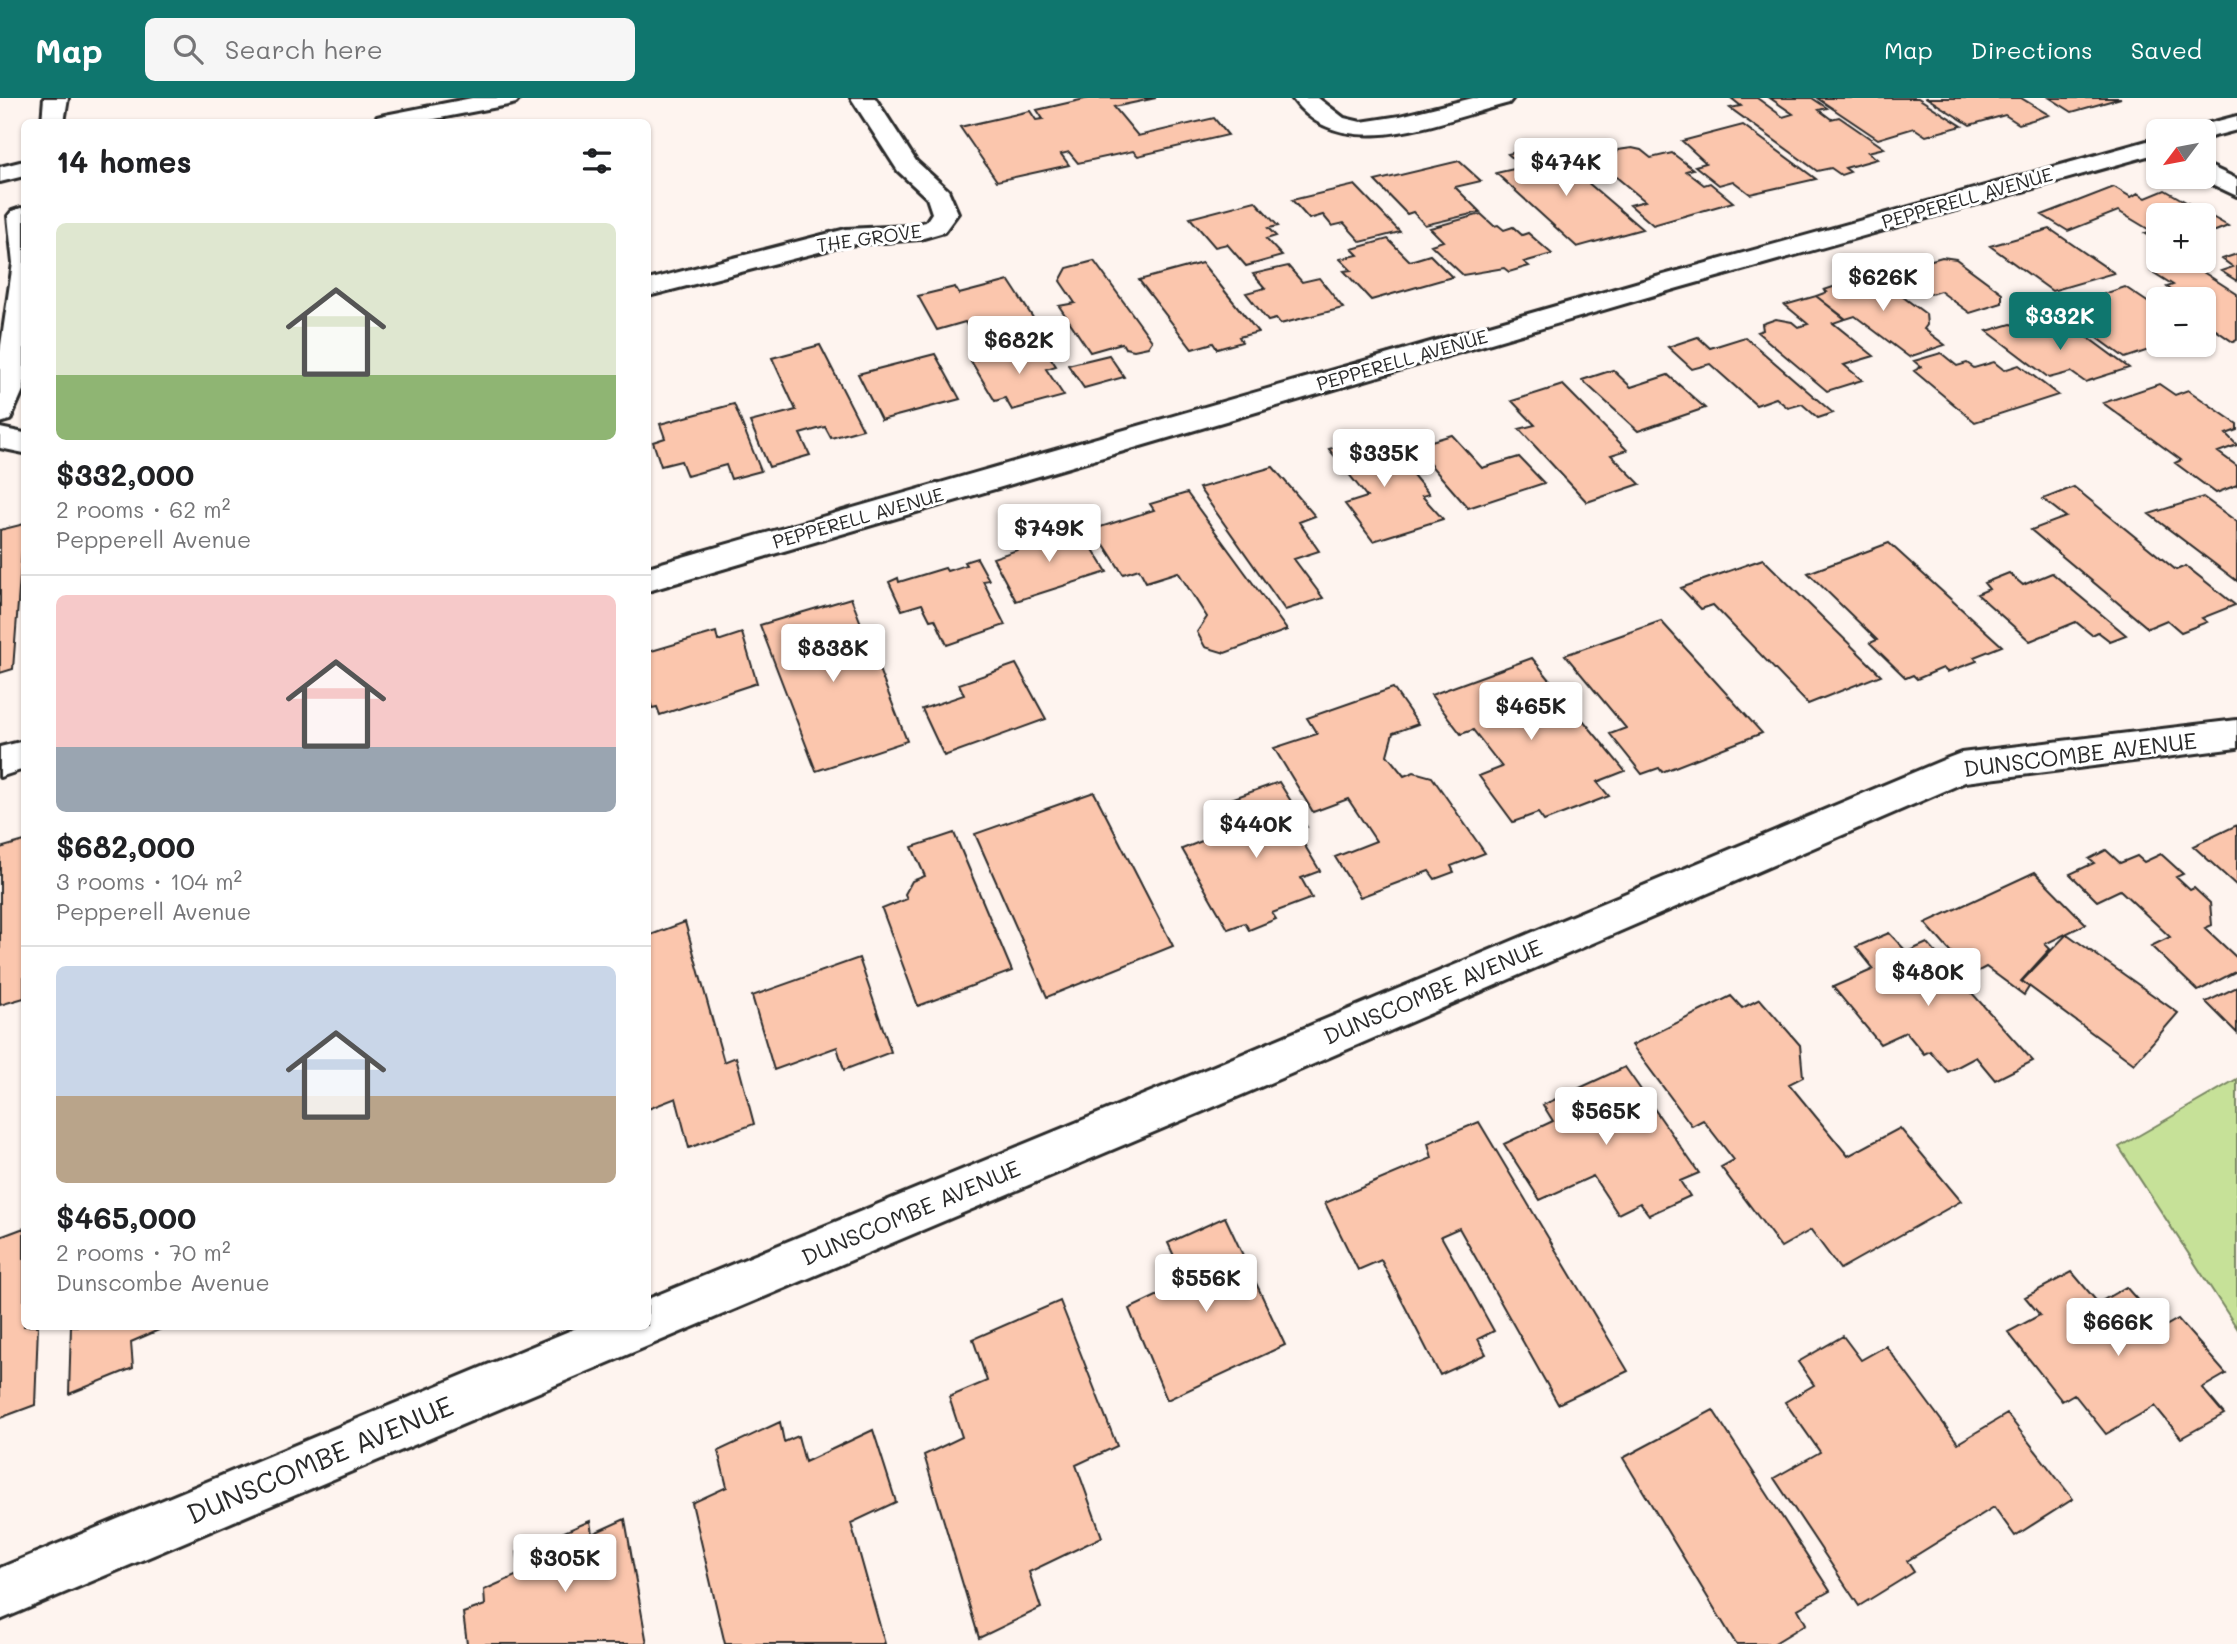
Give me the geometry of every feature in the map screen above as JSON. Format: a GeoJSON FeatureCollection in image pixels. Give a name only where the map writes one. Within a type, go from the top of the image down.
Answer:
{"type":"FeatureCollection","features":[{"type":"Feature","properties":{"kind":"street"},"geometry":{"type":"LineString","coordinates":[[53,119],[56,98]]}},
{"type":"Feature","properties":{"kind":"street"},"geometry":{"type":"LineString","coordinates":[[400,119],[508,98]]}},
{"type":"Feature","properties":{"kind":"street","name":"THE GROVE"},"geometry":{"type":"LineString","coordinates":[[651,287],[846,237],[911,234],[935,227],[945,213],[939,195],[907,166],[863,98]]}},
{"type":"Feature","properties":{"kind":"street"},"geometry":{"type":"LineString","coordinates":[[1304,98],[1329,120],[1349,129],[1372,129],[1501,98]]}},
{"type":"Feature","properties":{"kind":"street"},"geometry":{"type":"LineString","coordinates":[[2216,129],[2237,123]]}},
{"type":"Feature","properties":{"kind":"street","name":"PEPPERELL AVENUE"},"geometry":{"type":"LineString","coordinates":[[651,578],[1682,278],[2146,148]]}},
{"type":"Feature","properties":{"kind":"street"},"geometry":{"type":"LineString","coordinates":[[0,175],[21,170]]}},
{"type":"Feature","properties":{"kind":"street"},"geometry":{"type":"LineString","coordinates":[[2216,177],[2237,189]]}},
{"type":"Feature","properties":{"kind":"street"},"geometry":{"type":"LineString","coordinates":[[15,217],[21,246]]}},
{"type":"Feature","properties":{"kind":"street"},"geometry":{"type":"LineString","coordinates":[[0,412],[10,388],[6,364],[21,283]]}},
{"type":"Feature","properties":{"kind":"street"},"geometry":{"type":"LineString","coordinates":[[0,438],[21,442]]}},
{"type":"Feature","properties":{"kind":"street","name":"DUNSCOMBE AVENUE"},"geometry":{"type":"LineString","coordinates":[[651,1322],[1229,1080],[1961,768],[2237,734]]}},
{"type":"Feature","properties":{"kind":"street"},"geometry":{"type":"LineString","coordinates":[[0,762],[21,756]]}},
{"type":"Feature","properties":{"kind":"street","name":"DUNSCOMBE AVENUE"},"geometry":{"type":"LineString","coordinates":[[0,1594],[629,1330]]}},
{"type":"Feature","properties":{"kind":"green space"},"geometry":{"type":"Polygon","coordinates":[[[2237,1079],[2237,1328],[2119,1147],[2237,1079]]]}},
{"type":"Feature","properties":{"kind":"building"},"geometry":{"type":"Polygon","coordinates":[[[1089,98],[1156,98],[1114,107],[1138,136],[1214,118],[1228,135],[1138,156],[1133,151],[1078,163],[1069,152],[1061,154],[1069,165],[997,181],[960,127],[1030,111],[1036,120],[1043,119],[1037,110],[1089,98]]]}},
{"type":"Feature","properties":{"kind":"building"},"geometry":{"type":"Polygon","coordinates":[[[1731,98],[1757,98],[1783,117],[1793,114],[1770,98],[1812,98],[1827,108],[1819,110],[1831,119],[1839,117],[1884,148],[1868,152],[1877,159],[1845,168],[1850,172],[1841,175],[1831,168],[1817,171],[1730,108],[1741,106],[1731,98]]]}},
{"type":"Feature","properties":{"kind":"building"},"geometry":{"type":"Polygon","coordinates":[[[1817,98],[1918,98],[1962,126],[1926,136],[1914,128],[1878,139],[1817,98]]]}},
{"type":"Feature","properties":{"kind":"building"},"geometry":{"type":"Polygon","coordinates":[[[1927,98],[2021,98],[2049,115],[2019,124],[2005,115],[1970,125],[1927,98]]]}},
{"type":"Feature","properties":{"kind":"building"},"geometry":{"type":"Polygon","coordinates":[[[2050,98],[2121,98],[2072,112],[2050,98]]]}},
{"type":"Feature","properties":{"kind":"building"},"geometry":{"type":"Polygon","coordinates":[[[1743,125],[1816,179],[1750,194],[1733,181],[1719,185],[1695,166],[1706,163],[1682,141],[1743,125]]]}},
{"type":"Feature","properties":{"kind":"building"},"geometry":{"type":"Polygon","coordinates":[[[1544,145],[1642,229],[1577,247],[1496,173],[1523,167],[1508,154],[1544,145]]]}},
{"type":"Feature","properties":{"kind":"building"},"geometry":{"type":"Polygon","coordinates":[[[1618,150],[1641,150],[1651,158],[1672,153],[1693,169],[1686,171],[1704,185],[1710,183],[1733,202],[1653,225],[1630,205],[1645,201],[1597,161],[1616,156],[1618,150]]]}},
{"type":"Feature","properties":{"kind":"building"},"geometry":{"type":"Polygon","coordinates":[[[1459,161],[1481,181],[1455,187],[1480,212],[1425,225],[1413,212],[1407,214],[1375,181],[1459,161]]]}},
{"type":"Feature","properties":{"kind":"building"},"geometry":{"type":"Polygon","coordinates":[[[1355,185],[1400,232],[1361,242],[1344,223],[1332,226],[1323,215],[1309,219],[1292,200],[1355,185]]]}},
{"type":"Feature","properties":{"kind":"building"},"geometry":{"type":"Polygon","coordinates":[[[2114,187],[2131,197],[2138,193],[2146,198],[2165,190],[2188,203],[2146,203],[2146,228],[2118,211],[2068,231],[2042,215],[2114,187]]]}},
{"type":"Feature","properties":{"kind":"building"},"geometry":{"type":"Polygon","coordinates":[[[1255,201],[1278,226],[1268,228],[1276,236],[1266,239],[1282,256],[1246,266],[1227,244],[1215,247],[1190,218],[1255,201]]]}},
{"type":"Feature","properties":{"kind":"building"},"geometry":{"type":"Polygon","coordinates":[[[1481,214],[1494,226],[1498,225],[1504,230],[1513,227],[1522,235],[1528,233],[1552,254],[1524,262],[1529,266],[1509,272],[1504,268],[1463,275],[1431,245],[1443,241],[1430,228],[1481,214]]]}},
{"type":"Feature","properties":{"kind":"building"},"geometry":{"type":"Polygon","coordinates":[[[2216,219],[2228,226],[2216,231],[2216,219]]]}},
{"type":"Feature","properties":{"kind":"building"},"geometry":{"type":"Polygon","coordinates":[[[2050,229],[2114,273],[2052,291],[1990,246],[2050,229]]]}},
{"type":"Feature","properties":{"kind":"building"},"geometry":{"type":"Polygon","coordinates":[[[1388,239],[1410,261],[1430,255],[1452,277],[1371,300],[1344,271],[1351,270],[1340,259],[1358,255],[1352,249],[1388,239]]]}},
{"type":"Feature","properties":{"kind":"building"},"geometry":{"type":"Polygon","coordinates":[[[2237,254],[2237,281],[2221,271],[2233,267],[2222,259],[2237,254]]]}},
{"type":"Feature","properties":{"kind":"building"},"geometry":{"type":"Polygon","coordinates":[[[1942,257],[1956,259],[2002,293],[2002,303],[1970,313],[1940,291],[1931,294],[1919,286],[1915,287],[1894,271],[1942,257]]]}},
{"type":"Feature","properties":{"kind":"building"},"geometry":{"type":"Polygon","coordinates":[[[1094,261],[1152,341],[1148,347],[1134,350],[1125,348],[1122,343],[1090,352],[1059,306],[1075,303],[1060,281],[1067,268],[1094,261]]]}},
{"type":"Feature","properties":{"kind":"building"},"geometry":{"type":"Polygon","coordinates":[[[1202,263],[1258,332],[1239,337],[1242,342],[1217,349],[1213,343],[1192,349],[1139,280],[1202,263]]]}},
{"type":"Feature","properties":{"kind":"building"},"geometry":{"type":"Polygon","coordinates":[[[1288,266],[1302,282],[1319,278],[1343,308],[1280,324],[1276,319],[1268,321],[1246,293],[1265,288],[1253,274],[1288,266]]]}},
{"type":"Feature","properties":{"kind":"building"},"geometry":{"type":"Polygon","coordinates":[[[2154,273],[2205,273],[2237,294],[2237,340],[2233,342],[2216,330],[2216,287],[2167,287],[2173,285],[2154,273]]]}},
{"type":"Feature","properties":{"kind":"building"},"geometry":{"type":"Polygon","coordinates":[[[1872,274],[1926,314],[1927,325],[1924,329],[1945,345],[1909,357],[1855,316],[1846,319],[1816,296],[1827,292],[1824,290],[1872,274]]]}},
{"type":"Feature","properties":{"kind":"building"},"geometry":{"type":"Polygon","coordinates":[[[1009,281],[1041,330],[995,343],[985,327],[970,331],[965,322],[937,330],[918,296],[955,287],[959,294],[1009,281]]]}},
{"type":"Feature","properties":{"kind":"building"},"geometry":{"type":"Polygon","coordinates":[[[2125,287],[2146,301],[2146,351],[2125,358],[2091,333],[2110,326],[2076,303],[2125,287]]]}},
{"type":"Feature","properties":{"kind":"building"},"geometry":{"type":"Polygon","coordinates":[[[1816,296],[1845,319],[1833,323],[1874,356],[1844,365],[1862,380],[1827,391],[1757,332],[1763,330],[1762,324],[1776,319],[1792,322],[1798,327],[1808,324],[1785,305],[1816,296]]]}},
{"type":"Feature","properties":{"kind":"building"},"geometry":{"type":"Polygon","coordinates":[[[2011,324],[2024,327],[2036,335],[2071,325],[2129,368],[2085,382],[2071,372],[2049,378],[1987,331],[2011,324]]]}},
{"type":"Feature","properties":{"kind":"building"},"geometry":{"type":"Polygon","coordinates":[[[1698,337],[1710,348],[1745,337],[1833,413],[1818,418],[1802,404],[1788,408],[1776,398],[1756,405],[1710,364],[1692,369],[1668,347],[1698,337]]]}},
{"type":"Feature","properties":{"kind":"building"},"geometry":{"type":"Polygon","coordinates":[[[1040,342],[1056,366],[1046,369],[1064,396],[1012,410],[1005,398],[995,401],[971,361],[1040,342]]]}},
{"type":"Feature","properties":{"kind":"building"},"geometry":{"type":"Polygon","coordinates":[[[820,345],[863,429],[831,438],[825,427],[800,434],[810,455],[769,467],[750,422],[796,410],[772,358],[820,345]]]}},
{"type":"Feature","properties":{"kind":"building"},"geometry":{"type":"Polygon","coordinates":[[[1941,353],[1957,366],[1967,363],[1974,368],[1994,362],[2004,370],[2019,365],[2058,395],[1975,422],[1914,371],[1921,367],[1914,361],[1941,353]]]}},
{"type":"Feature","properties":{"kind":"building"},"geometry":{"type":"Polygon","coordinates":[[[935,354],[960,399],[881,420],[858,374],[935,354]]]}},
{"type":"Feature","properties":{"kind":"building"},"geometry":{"type":"Polygon","coordinates":[[[1109,355],[1124,377],[1084,388],[1068,365],[1109,355]]]}},
{"type":"Feature","properties":{"kind":"building"},"geometry":{"type":"Polygon","coordinates":[[[1613,370],[1631,387],[1668,375],[1705,408],[1638,431],[1582,380],[1613,370]]]}},
{"type":"Feature","properties":{"kind":"building"},"geometry":{"type":"Polygon","coordinates":[[[2159,384],[2175,395],[2188,390],[2237,424],[2237,430],[2226,434],[2237,445],[2218,452],[2237,466],[2237,485],[2216,493],[2175,463],[2181,460],[2103,403],[2159,384]]]}},
{"type":"Feature","properties":{"kind":"building"},"geometry":{"type":"Polygon","coordinates":[[[1563,385],[1627,450],[1611,455],[1640,484],[1587,502],[1519,429],[1535,425],[1512,401],[1563,385]]]}},
{"type":"Feature","properties":{"kind":"building"},"geometry":{"type":"Polygon","coordinates":[[[734,404],[761,471],[731,479],[726,465],[687,476],[681,461],[661,466],[653,442],[665,438],[660,424],[734,404]]]}},
{"type":"Feature","properties":{"kind":"building"},"geometry":{"type":"Polygon","coordinates":[[[1379,434],[1429,494],[1422,496],[1443,519],[1373,541],[1345,504],[1367,497],[1329,449],[1379,434]]]}},
{"type":"Feature","properties":{"kind":"building"},"geometry":{"type":"Polygon","coordinates":[[[1452,435],[1482,468],[1519,457],[1544,483],[1468,508],[1414,446],[1452,435]]]}},
{"type":"Feature","properties":{"kind":"building"},"geometry":{"type":"Polygon","coordinates":[[[1273,467],[1315,516],[1299,522],[1319,551],[1294,559],[1323,598],[1285,610],[1199,488],[1273,467]]]}},
{"type":"Feature","properties":{"kind":"building"},"geometry":{"type":"Polygon","coordinates":[[[2074,487],[2176,570],[2186,566],[2235,605],[2202,618],[2207,622],[2181,632],[2167,620],[2148,628],[2031,530],[2066,517],[2043,499],[2074,487]]]}},
{"type":"Feature","properties":{"kind":"building"},"geometry":{"type":"Polygon","coordinates":[[[1187,493],[1287,630],[1225,653],[1205,647],[1197,632],[1207,617],[1178,572],[1146,582],[1139,569],[1123,574],[1094,529],[1154,510],[1150,504],[1187,493]]]}},
{"type":"Feature","properties":{"kind":"building"},"geometry":{"type":"Polygon","coordinates":[[[2203,497],[2237,522],[2237,581],[2149,514],[2203,497]]]}},
{"type":"Feature","properties":{"kind":"building"},"geometry":{"type":"Polygon","coordinates":[[[21,525],[21,564],[13,669],[0,673],[0,530],[21,525]]]}},
{"type":"Feature","properties":{"kind":"building"},"geometry":{"type":"Polygon","coordinates":[[[1058,529],[1063,537],[1081,530],[1107,572],[1016,601],[993,558],[1029,546],[1025,540],[1058,529]]]}},
{"type":"Feature","properties":{"kind":"building"},"geometry":{"type":"Polygon","coordinates":[[[1889,543],[2002,646],[1974,657],[1977,661],[1947,672],[1943,668],[1917,679],[1913,675],[1906,678],[1870,643],[1877,640],[1808,573],[1889,543]]]}},
{"type":"Feature","properties":{"kind":"building"},"geometry":{"type":"Polygon","coordinates":[[[977,558],[989,580],[983,581],[1005,625],[947,645],[935,619],[930,620],[922,604],[902,610],[889,582],[898,578],[899,582],[945,568],[947,571],[977,558]]]}},
{"type":"Feature","properties":{"kind":"building"},"geometry":{"type":"Polygon","coordinates":[[[1763,559],[1881,675],[1808,704],[1713,605],[1701,609],[1681,588],[1763,559]]]}},
{"type":"Feature","properties":{"kind":"building"},"geometry":{"type":"Polygon","coordinates":[[[2009,573],[2023,585],[2052,573],[2126,635],[2110,641],[2098,632],[2092,635],[2076,622],[2030,641],[1977,594],[1989,589],[1984,583],[2009,573]]]}},
{"type":"Feature","properties":{"kind":"building"},"geometry":{"type":"Polygon","coordinates":[[[851,598],[907,741],[816,771],[760,625],[851,598]]]}},
{"type":"Feature","properties":{"kind":"building"},"geometry":{"type":"Polygon","coordinates":[[[1661,621],[1762,733],[1662,772],[1659,768],[1642,774],[1610,734],[1626,728],[1565,655],[1661,621]]]}},
{"type":"Feature","properties":{"kind":"building"},"geometry":{"type":"Polygon","coordinates":[[[716,632],[718,641],[742,633],[757,683],[660,715],[657,707],[652,708],[651,704],[651,651],[716,632]]]}},
{"type":"Feature","properties":{"kind":"building"},"geometry":{"type":"Polygon","coordinates":[[[1532,658],[1625,771],[1597,782],[1609,796],[1544,821],[1538,813],[1513,822],[1479,776],[1502,767],[1473,730],[1461,734],[1431,695],[1532,658]]]}},
{"type":"Feature","properties":{"kind":"building"},"geometry":{"type":"Polygon","coordinates":[[[1016,664],[1046,719],[944,756],[922,709],[964,695],[959,684],[1016,664]]]}},
{"type":"Feature","properties":{"kind":"building"},"geometry":{"type":"Polygon","coordinates":[[[1393,688],[1418,724],[1393,733],[1387,755],[1404,776],[1414,772],[1432,777],[1485,853],[1451,866],[1454,872],[1435,879],[1429,871],[1360,897],[1335,857],[1376,841],[1348,799],[1313,812],[1274,748],[1317,734],[1307,718],[1393,688]]]}},
{"type":"Feature","properties":{"kind":"building"},"geometry":{"type":"Polygon","coordinates":[[[1279,782],[1307,827],[1296,831],[1320,871],[1301,878],[1312,898],[1272,913],[1276,919],[1249,930],[1245,923],[1228,929],[1182,849],[1242,825],[1228,800],[1279,782]]]}},
{"type":"Feature","properties":{"kind":"building"},"geometry":{"type":"Polygon","coordinates":[[[1094,792],[1173,946],[1047,997],[975,834],[1094,792]]]}},
{"type":"Feature","properties":{"kind":"building"},"geometry":{"type":"Polygon","coordinates":[[[2237,825],[2237,886],[2193,846],[2237,825]]]}},
{"type":"Feature","properties":{"kind":"building"},"geometry":{"type":"Polygon","coordinates":[[[954,833],[1012,971],[918,1006],[882,909],[907,899],[905,894],[912,881],[925,876],[912,847],[954,833]]]}},
{"type":"Feature","properties":{"kind":"building"},"geometry":{"type":"Polygon","coordinates":[[[21,842],[21,999],[0,1005],[0,848],[21,842]]]}},
{"type":"Feature","properties":{"kind":"building"},"geometry":{"type":"Polygon","coordinates":[[[2106,850],[2120,863],[2137,856],[2144,862],[2161,854],[2183,874],[2176,877],[2190,890],[2194,888],[2210,903],[2212,925],[2205,928],[2237,958],[2237,971],[2198,991],[2151,946],[2170,937],[2120,890],[2097,901],[2070,874],[2094,863],[2089,859],[2106,850]]]}},
{"type":"Feature","properties":{"kind":"building"},"geometry":{"type":"Polygon","coordinates":[[[2035,872],[2086,924],[2045,944],[2050,949],[2021,981],[2029,987],[2024,995],[1986,967],[1971,975],[1925,923],[2035,872]]]}},
{"type":"Feature","properties":{"kind":"building"},"geometry":{"type":"Polygon","coordinates":[[[685,922],[724,1062],[736,1057],[754,1124],[689,1148],[676,1098],[651,1108],[651,935],[685,922]]]}},
{"type":"Feature","properties":{"kind":"building"},"geometry":{"type":"Polygon","coordinates":[[[1889,933],[1907,952],[1927,943],[2033,1061],[1995,1080],[1976,1057],[1948,1072],[1930,1051],[1924,1054],[1906,1032],[1880,1044],[1833,987],[1874,969],[1856,947],[1889,933]]]}},
{"type":"Feature","properties":{"kind":"building"},"geometry":{"type":"Polygon","coordinates":[[[2067,934],[2178,1013],[2134,1064],[2022,981],[2067,934]]]}},
{"type":"Feature","properties":{"kind":"building"},"geometry":{"type":"Polygon","coordinates":[[[859,958],[891,1052],[844,1070],[837,1047],[774,1070],[752,996],[859,958]]]}},
{"type":"Feature","properties":{"kind":"building"},"geometry":{"type":"Polygon","coordinates":[[[2237,987],[2237,1033],[2206,1002],[2237,987]]]}},
{"type":"Feature","properties":{"kind":"building"},"geometry":{"type":"Polygon","coordinates":[[[1731,996],[1742,1008],[1760,999],[1800,1045],[1803,1077],[1789,1084],[1848,1156],[1900,1128],[1961,1201],[1840,1269],[1811,1230],[1781,1247],[1721,1167],[1734,1160],[1703,1120],[1692,1126],[1632,1045],[1731,996]]]}},
{"type":"Feature","properties":{"kind":"building"},"geometry":{"type":"Polygon","coordinates":[[[1625,1067],[1699,1173],[1680,1181],[1690,1196],[1649,1215],[1640,1203],[1618,1214],[1593,1176],[1540,1200],[1504,1144],[1553,1121],[1543,1105],[1625,1067]]]}},
{"type":"Feature","properties":{"kind":"building"},"geometry":{"type":"Polygon","coordinates":[[[1479,1122],[1628,1371],[1558,1404],[1459,1228],[1441,1236],[1494,1331],[1478,1339],[1486,1354],[1440,1375],[1381,1260],[1358,1270],[1325,1203],[1432,1158],[1428,1143],[1479,1122]]]}},
{"type":"Feature","properties":{"kind":"building"},"geometry":{"type":"Polygon","coordinates":[[[1225,1217],[1285,1345],[1167,1400],[1129,1309],[1186,1282],[1168,1243],[1225,1217]]]}},
{"type":"Feature","properties":{"kind":"building"},"geometry":{"type":"Polygon","coordinates":[[[21,1229],[21,1330],[38,1330],[35,1405],[0,1418],[0,1237],[21,1229]]]}},
{"type":"Feature","properties":{"kind":"building"},"geometry":{"type":"Polygon","coordinates":[[[2072,1272],[2098,1303],[2126,1287],[2162,1328],[2178,1319],[2226,1374],[2202,1388],[2224,1414],[2181,1438],[2155,1406],[2106,1434],[2074,1394],[2062,1401],[2008,1332],[2040,1315],[2025,1297],[2072,1272]]]}},
{"type":"Feature","properties":{"kind":"building"},"geometry":{"type":"Polygon","coordinates":[[[1060,1301],[1117,1446],[1076,1465],[1102,1537],[1029,1572],[1041,1608],[979,1638],[924,1455],[962,1437],[949,1397],[987,1381],[973,1339],[1060,1301]]]}},
{"type":"Feature","properties":{"kind":"building"},"geometry":{"type":"Polygon","coordinates":[[[71,1330],[159,1330],[131,1342],[133,1368],[69,1394],[71,1330]]]}},
{"type":"Feature","properties":{"kind":"building"},"geometry":{"type":"Polygon","coordinates":[[[1843,1336],[1861,1360],[1886,1346],[1958,1443],[2007,1414],[2073,1499],[2015,1536],[1994,1507],[1907,1561],[1914,1572],[1859,1606],[1774,1478],[1820,1452],[1785,1402],[1814,1385],[1798,1362],[1843,1336]]]}},
{"type":"Feature","properties":{"kind":"building"},"geometry":{"type":"Polygon","coordinates":[[[1713,1410],[1830,1591],[1798,1609],[1806,1624],[1773,1644],[1736,1644],[1623,1458],[1713,1410]]]}},
{"type":"Feature","properties":{"kind":"building"},"geometry":{"type":"Polygon","coordinates":[[[780,1422],[784,1442],[798,1436],[805,1462],[873,1430],[896,1502],[851,1523],[885,1644],[725,1644],[692,1503],[727,1487],[718,1451],[780,1422]]]}},
{"type":"Feature","properties":{"kind":"building"},"geometry":{"type":"Polygon","coordinates":[[[625,1519],[647,1644],[467,1644],[463,1613],[485,1605],[484,1590],[520,1574],[517,1552],[590,1521],[592,1534],[625,1519]]]}}]}
